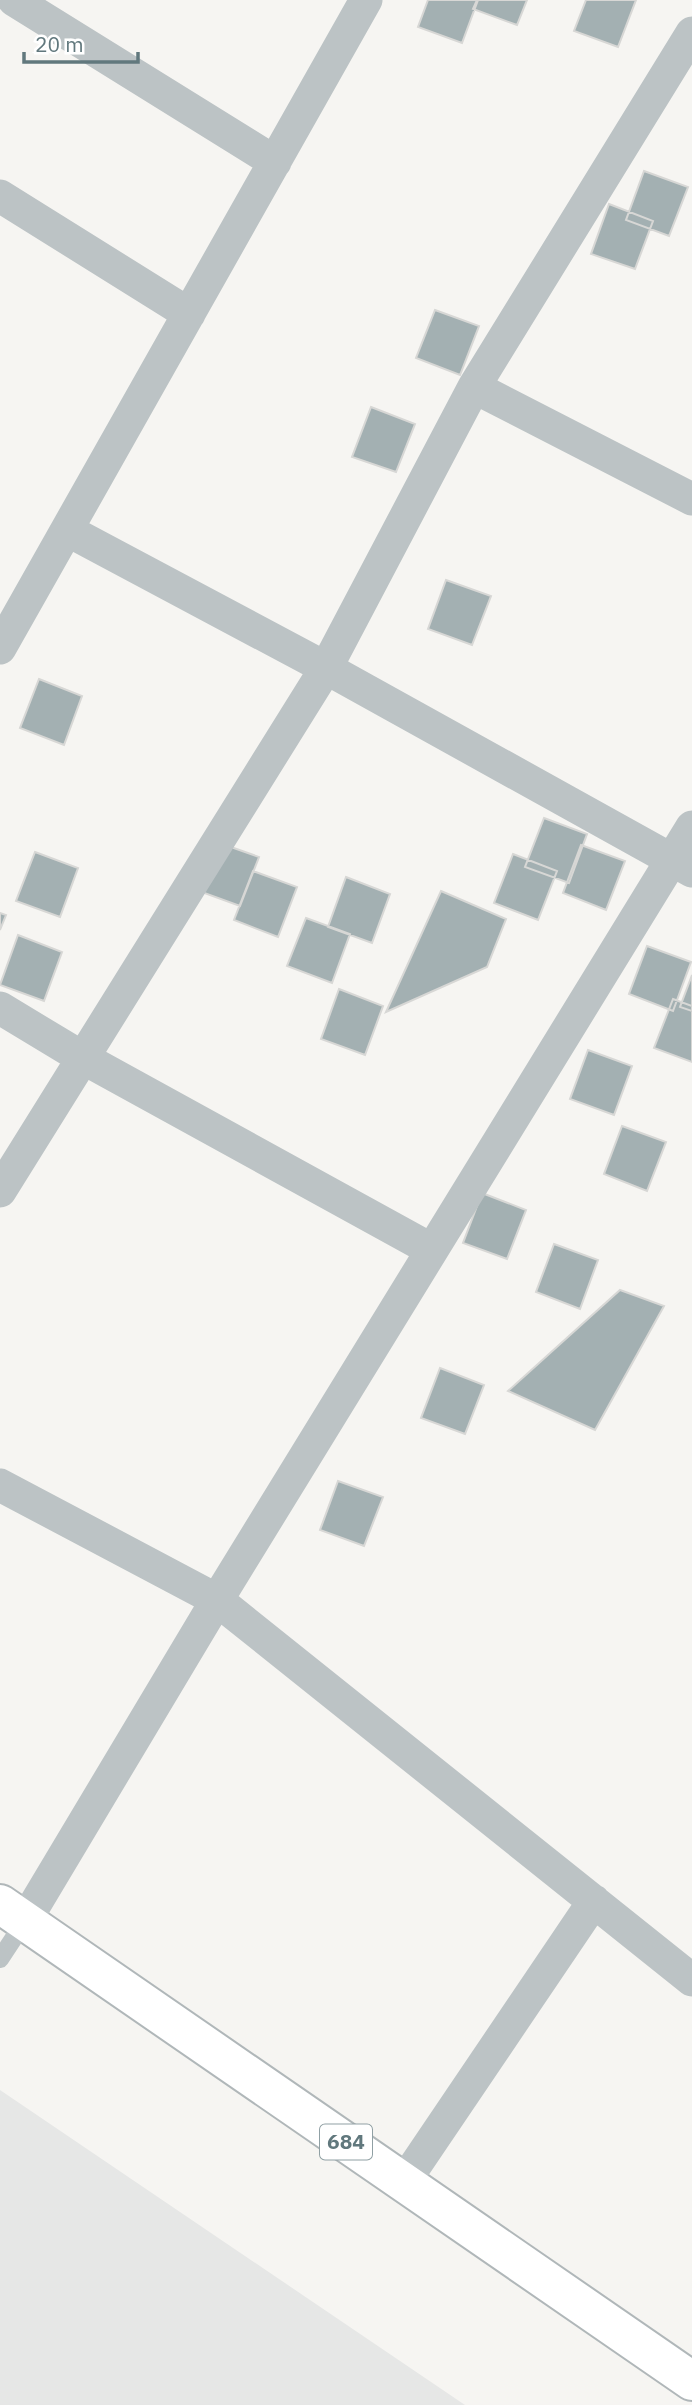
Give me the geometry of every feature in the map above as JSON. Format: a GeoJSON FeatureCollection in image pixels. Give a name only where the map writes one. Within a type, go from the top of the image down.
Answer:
{"type":"FeatureCollection","features":[{"type":"Feature","properties":{"kind":"main road","name":"684"},"geometry":{"type":"LineString","coordinates":[[13,1913],[692,2381]]}},
{"type":"Feature","properties":{"kind":"street"},"geometry":{"type":"LineString","coordinates":[[14,0],[275,162]]}},
{"type":"Feature","properties":{"kind":"street"},"geometry":{"type":"LineString","coordinates":[[0,648],[366,0]]}},
{"type":"Feature","properties":{"kind":"street"},"geometry":{"type":"LineString","coordinates":[[0,1191],[326,668],[474,387],[692,33]]}},
{"type":"Feature","properties":{"kind":"street"},"geometry":{"type":"LineString","coordinates":[[0,196],[189,314]]}},
{"type":"Feature","properties":{"kind":"street"},"geometry":{"type":"LineString","coordinates":[[474,387],[692,499]]}},
{"type":"Feature","properties":{"kind":"street"},"geometry":{"type":"LineString","coordinates":[[67,530],[326,668],[682,866]]}},
{"type":"Feature","properties":{"kind":"street"},"geometry":{"type":"LineString","coordinates":[[13,1913],[217,1600],[432,1250],[682,866],[692,827]]}},
{"type":"Feature","properties":{"kind":"street"},"geometry":{"type":"LineString","coordinates":[[0,1008],[83,1058],[432,1250]]}},
{"type":"Feature","properties":{"kind":"street"},"geometry":{"type":"LineString","coordinates":[[0,1485],[217,1600],[692,1980]]}},
{"type":"Feature","properties":{"kind":"street"},"geometry":{"type":"LineString","coordinates":[[404,2182],[594,1902]]}},
{"type":"Feature","properties":{"kind":"lane"},"geometry":{"type":"LineString","coordinates":[[0,1959],[13,1913]]}},
{"type":"Feature","properties":{"kind":"shaded area"},"geometry":{"type":"Polygon","coordinates":[[[0,2090],[465,2405],[0,2405],[0,2090]]]}},
{"type":"Feature","properties":{"kind":"building"},"geometry":{"type":"Polygon","coordinates":[[[428,0],[478,0],[462,43],[418,27],[428,0]]]}},
{"type":"Feature","properties":{"kind":"building"},"geometry":{"type":"Polygon","coordinates":[[[477,0],[527,0],[517,25],[473,9],[477,0]]]}},
{"type":"Feature","properties":{"kind":"building"},"geometry":{"type":"Polygon","coordinates":[[[586,0],[636,0],[618,47],[574,31],[586,0]]]}},
{"type":"Feature","properties":{"kind":"building"},"geometry":{"type":"Polygon","coordinates":[[[644,171],[688,187],[669,236],[626,220],[644,171]]]}},
{"type":"Feature","properties":{"kind":"building"},"geometry":{"type":"Polygon","coordinates":[[[609,204],[653,221],[635,269],[591,254],[609,204]]]}},
{"type":"Feature","properties":{"kind":"building"},"geometry":{"type":"Polygon","coordinates":[[[435,310],[479,326],[460,375],[416,358],[435,310]]]}},
{"type":"Feature","properties":{"kind":"building"},"geometry":{"type":"Polygon","coordinates":[[[371,407],[415,424],[396,472],[352,457],[371,407]]]}},
{"type":"Feature","properties":{"kind":"building"},"geometry":{"type":"Polygon","coordinates":[[[446,580],[491,596],[472,645],[428,629],[446,580]]]}},
{"type":"Feature","properties":{"kind":"building"},"geometry":{"type":"Polygon","coordinates":[[[39,679],[82,696],[64,745],[20,728],[39,679]]]}},
{"type":"Feature","properties":{"kind":"building"},"geometry":{"type":"Polygon","coordinates":[[[544,818],[587,834],[569,883],[525,867],[544,818]]]}},
{"type":"Feature","properties":{"kind":"building"},"geometry":{"type":"Polygon","coordinates":[[[214,841],[259,857],[240,906],[196,890],[214,841]]]}},
{"type":"Feature","properties":{"kind":"building"},"geometry":{"type":"Polygon","coordinates":[[[581,845],[625,861],[606,910],[563,893],[581,845]]]}},
{"type":"Feature","properties":{"kind":"building"},"geometry":{"type":"Polygon","coordinates":[[[35,852],[78,868],[60,917],[16,901],[35,852]]]}},
{"type":"Feature","properties":{"kind":"building"},"geometry":{"type":"Polygon","coordinates":[[[513,854],[557,871],[538,920],[494,903],[513,854]]]}},
{"type":"Feature","properties":{"kind":"building"},"geometry":{"type":"Polygon","coordinates":[[[253,871],[297,887],[278,937],[234,920],[253,871]]]}},
{"type":"Feature","properties":{"kind":"building"},"geometry":{"type":"Polygon","coordinates":[[[346,877],[390,894],[372,943],[328,927],[346,877]]]}},
{"type":"Feature","properties":{"kind":"building"},"geometry":{"type":"Polygon","coordinates":[[[441,891],[506,919],[487,967],[386,1012],[441,891]]]}},
{"type":"Feature","properties":{"kind":"building"},"geometry":{"type":"Polygon","coordinates":[[[0,913],[6,915],[0,930],[0,913]]]}},
{"type":"Feature","properties":{"kind":"building"},"geometry":{"type":"Polygon","coordinates":[[[306,918],[350,934],[332,983],[287,966],[306,918]]]}},
{"type":"Feature","properties":{"kind":"building"},"geometry":{"type":"Polygon","coordinates":[[[18,935],[62,952],[44,1001],[0,985],[18,935]]]}},
{"type":"Feature","properties":{"kind":"building"},"geometry":{"type":"Polygon","coordinates":[[[647,946],[691,962],[673,1011],[629,994],[647,946]]]}},
{"type":"Feature","properties":{"kind":"building"},"geometry":{"type":"Polygon","coordinates":[[[692,975],[692,1011],[680,1007],[692,975]]]}},
{"type":"Feature","properties":{"kind":"building"},"geometry":{"type":"Polygon","coordinates":[[[339,989],[383,1006],[365,1055],[321,1039],[339,989]]]}},
{"type":"Feature","properties":{"kind":"building"},"geometry":{"type":"Polygon","coordinates":[[[673,999],[692,1006],[692,1062],[654,1048],[673,999]]]}},
{"type":"Feature","properties":{"kind":"building"},"geometry":{"type":"Polygon","coordinates":[[[588,1050],[632,1066],[614,1115],[570,1099],[588,1050]]]}},
{"type":"Feature","properties":{"kind":"building"},"geometry":{"type":"Polygon","coordinates":[[[622,1126],[666,1142],[647,1191],[604,1174],[622,1126]]]}},
{"type":"Feature","properties":{"kind":"building"},"geometry":{"type":"Polygon","coordinates":[[[482,1193],[526,1210],[507,1259],[463,1243],[482,1193]]]}},
{"type":"Feature","properties":{"kind":"building"},"geometry":{"type":"Polygon","coordinates":[[[554,1244],[598,1260],[580,1309],[536,1292],[554,1244]]]}},
{"type":"Feature","properties":{"kind":"building"},"geometry":{"type":"Polygon","coordinates":[[[620,1290],[664,1306],[595,1430],[508,1391],[620,1290]]]}},
{"type":"Feature","properties":{"kind":"building"},"geometry":{"type":"Polygon","coordinates":[[[440,1368],[484,1385],[465,1434],[421,1418],[440,1368]]]}},
{"type":"Feature","properties":{"kind":"building"},"geometry":{"type":"Polygon","coordinates":[[[338,1481],[383,1497],[364,1546],[320,1530],[338,1481]]]}}]}
